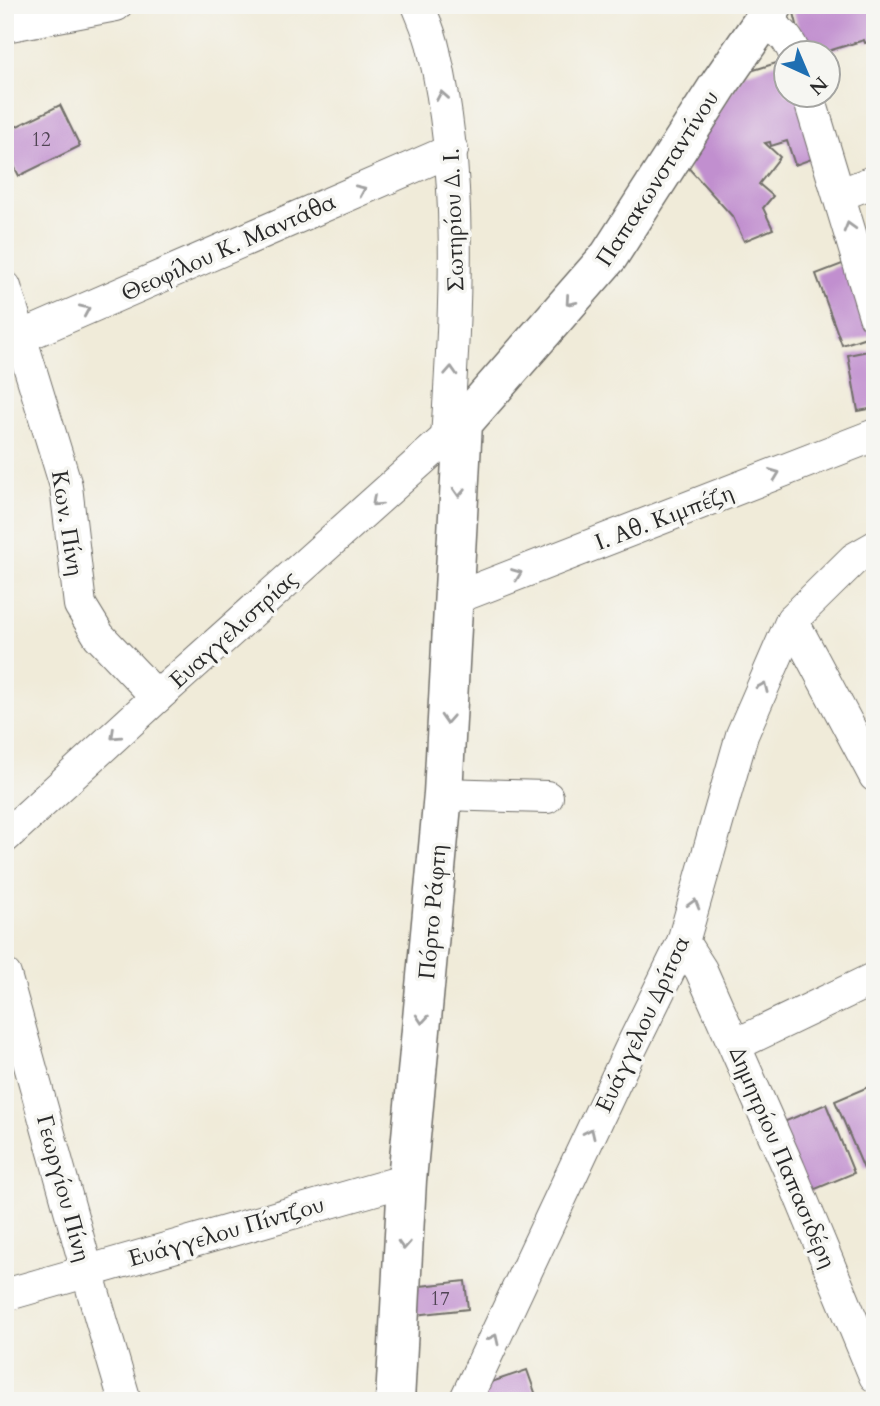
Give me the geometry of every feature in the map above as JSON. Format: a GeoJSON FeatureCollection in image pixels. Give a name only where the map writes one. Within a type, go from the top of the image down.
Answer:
{"type":"FeatureCollection","features":[{"type":"Feature","properties":{"kind":"main road","name":"Παπακωνσταντίνου"},"geometry":{"type":"LineString","coordinates":[[455,431],[609,256],[720,83],[768,14]]}},
{"type":"Feature","properties":{"kind":"main road","name":"Πόρτο Ράφτη"},"geometry":{"type":"LineString","coordinates":[[395,1401],[407,1180],[443,794],[453,599],[455,431]]}},
{"type":"Feature","properties":{"kind":"street"},"geometry":{"type":"LineString","coordinates":[[5,26],[116,5]]}},
{"type":"Feature","properties":{"kind":"street","name":"Σωτηρίου Δ. Ι."},"geometry":{"type":"LineString","coordinates":[[418,5],[434,48],[452,150],[456,295],[455,431]]}},
{"type":"Feature","properties":{"kind":"street"},"geometry":{"type":"LineString","coordinates":[[768,14],[787,38]]}},
{"type":"Feature","properties":{"kind":"street"},"geometry":{"type":"LineString","coordinates":[[812,108],[875,316]]}},
{"type":"Feature","properties":{"kind":"street","name":"Θεοφίλου Κ. Μαντάθα"},"geometry":{"type":"LineString","coordinates":[[14,341],[452,150]]}},
{"type":"Feature","properties":{"kind":"street"},"geometry":{"type":"LineString","coordinates":[[839,195],[875,181]]}},
{"type":"Feature","properties":{"kind":"street","name":"Κων. Πίνη"},"geometry":{"type":"LineString","coordinates":[[5,287],[14,341],[66,486],[80,605],[99,636],[157,697]]}},
{"type":"Feature","properties":{"kind":"street","name":"Ευαγγελιστρίας"},"geometry":{"type":"LineString","coordinates":[[5,837],[157,697],[455,431]]}},
{"type":"Feature","properties":{"kind":"street","name":"Ι. Αθ. Κιμπέζη"},"geometry":{"type":"LineString","coordinates":[[453,599],[875,435]]}},
{"type":"Feature","properties":{"kind":"street","name":"Ευάγγελου Δρίτσα"},"geometry":{"type":"LineString","coordinates":[[465,1401],[629,1050],[683,942],[742,735],[793,620],[854,559],[875,548]]}},
{"type":"Feature","properties":{"kind":"street"},"geometry":{"type":"LineString","coordinates":[[793,620],[875,776]]}},
{"type":"Feature","properties":{"kind":"street"},"geometry":{"type":"LineString","coordinates":[[443,794],[547,797]]}},
{"type":"Feature","properties":{"kind":"street","name":"Δημητρίου Παπασιδέρη"},"geometry":{"type":"LineString","coordinates":[[683,942],[701,970],[735,1045],[875,1376]]}},
{"type":"Feature","properties":{"kind":"street","name":"Γεωργίου Πίνη"},"geometry":{"type":"LineString","coordinates":[[5,975],[125,1401]]}},
{"type":"Feature","properties":{"kind":"street"},"geometry":{"type":"LineString","coordinates":[[735,1045],[875,978]]}},
{"type":"Feature","properties":{"kind":"street","name":"Ευάγγελου Πίντζου"},"geometry":{"type":"LineString","coordinates":[[5,1295],[407,1180]]}},
{"type":"Feature","properties":{"kind":"building"},"geometry":{"type":"Polygon","coordinates":[[[792,5],[875,5],[875,40],[865,43],[864,40],[842,47],[842,38],[800,38],[792,5]]]}},
{"type":"Feature","properties":{"kind":"building"},"geometry":{"type":"Polygon","coordinates":[[[772,64],[772,108],[806,108],[820,156],[795,165],[787,141],[771,146],[770,142],[765,143],[780,157],[759,184],[773,196],[763,208],[773,229],[744,241],[733,217],[684,163],[744,73],[772,64]]]}},
{"type":"Feature","properties":{"kind":"building"},"geometry":{"type":"Polygon","coordinates":[[[60,105],[80,146],[19,176],[5,148],[5,132],[60,105]]]}},
{"type":"Feature","properties":{"kind":"building"},"geometry":{"type":"Polygon","coordinates":[[[850,261],[875,334],[842,345],[816,274],[850,261]]]}},
{"type":"Feature","properties":{"kind":"building"},"geometry":{"type":"Polygon","coordinates":[[[873,350],[875,408],[858,411],[848,355],[873,350]]]}},
{"type":"Feature","properties":{"kind":"building"},"geometry":{"type":"Polygon","coordinates":[[[875,1084],[875,1165],[864,1169],[835,1101],[875,1084]]]}},
{"type":"Feature","properties":{"kind":"building"},"geometry":{"type":"Polygon","coordinates":[[[826,1104],[854,1173],[801,1195],[772,1127],[826,1104]]]}},
{"type":"Feature","properties":{"kind":"building"},"geometry":{"type":"Polygon","coordinates":[[[465,1281],[468,1309],[415,1315],[412,1287],[465,1281]]]}},
{"type":"Feature","properties":{"kind":"building"},"geometry":{"type":"Polygon","coordinates":[[[527,1370],[538,1401],[484,1401],[480,1386],[527,1370]]]}}]}
